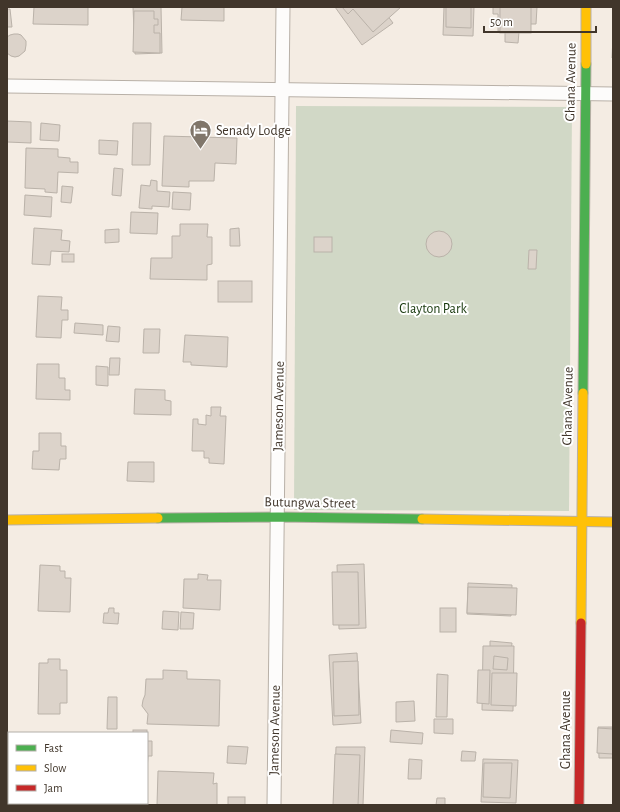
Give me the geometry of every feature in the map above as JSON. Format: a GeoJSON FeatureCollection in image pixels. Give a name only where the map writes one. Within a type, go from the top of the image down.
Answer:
{"type":"FeatureCollection","features":[{"type":"Feature","properties":{"kind":"main road","name":"Ghana Avenue"},"geometry":{"type":"LineString","coordinates":[[579,805],[586,7]]}},
{"type":"Feature","properties":{"kind":"main road","name":"Butungwa Street"},"geometry":{"type":"LineString","coordinates":[[7,520],[278,517],[613,522]]}},
{"type":"Feature","properties":{"kind":"street","name":"Jameson Avenue"},"geometry":{"type":"LineString","coordinates":[[274,805],[283,7]]}},
{"type":"Feature","properties":{"kind":"street"},"geometry":{"type":"LineString","coordinates":[[7,86],[613,94]]}},
{"type":"Feature","properties":{"kind":"green space","name":"Clayton Park"},"geometry":{"type":"Polygon","coordinates":[[[296,106],[572,107],[569,511],[294,510],[296,106]]]}},
{"type":"Feature","properties":{"kind":"building"},"geometry":{"type":"Polygon","coordinates":[[[34,7],[88,7],[88,25],[33,24],[34,7]]]}},
{"type":"Feature","properties":{"kind":"building"},"geometry":{"type":"Polygon","coordinates":[[[133,7],[161,7],[162,53],[135,54],[133,7]]]}},
{"type":"Feature","properties":{"kind":"building"},"geometry":{"type":"Polygon","coordinates":[[[182,7],[224,7],[224,21],[181,20],[182,7]]]}},
{"type":"Feature","properties":{"kind":"building"},"geometry":{"type":"Polygon","coordinates":[[[335,7],[381,7],[393,23],[362,45],[335,7]]]}},
{"type":"Feature","properties":{"kind":"building"},"geometry":{"type":"Polygon","coordinates":[[[342,7],[401,7],[373,32],[353,9],[348,14],[342,7]]]}},
{"type":"Feature","properties":{"kind":"building"},"geometry":{"type":"Polygon","coordinates":[[[444,7],[474,7],[473,36],[443,35],[444,7]]]}},
{"type":"Feature","properties":{"kind":"building"},"geometry":{"type":"Polygon","coordinates":[[[446,7],[471,7],[471,28],[446,27],[446,7]]]}},
{"type":"Feature","properties":{"kind":"building"},"geometry":{"type":"Polygon","coordinates":[[[493,7],[537,7],[536,24],[526,24],[526,32],[519,32],[518,43],[505,42],[505,31],[498,31],[498,14],[493,14],[493,7]]]}},
{"type":"Feature","properties":{"kind":"building"},"geometry":{"type":"Polygon","coordinates":[[[500,7],[531,7],[531,33],[500,33],[500,7]]]}},
{"type":"Feature","properties":{"kind":"building"},"geometry":{"type":"Polygon","coordinates":[[[7,9],[10,9],[12,27],[7,27],[7,9]]]}},
{"type":"Feature","properties":{"kind":"building"},"geometry":{"type":"Polygon","coordinates":[[[134,11],[154,11],[154,19],[158,19],[158,25],[154,25],[154,33],[160,33],[160,53],[133,52],[134,11]]]}},
{"type":"Feature","properties":{"kind":"building"},"geometry":{"type":"Polygon","coordinates":[[[14,34],[21,35],[26,41],[25,51],[19,56],[15,57],[7,53],[7,37],[14,34]]]}},
{"type":"Feature","properties":{"kind":"building"},"geometry":{"type":"Polygon","coordinates":[[[613,37],[613,58],[612,58],[613,37]]]}},
{"type":"Feature","properties":{"kind":"building"},"geometry":{"type":"Polygon","coordinates":[[[7,121],[31,122],[31,143],[7,142],[7,121]]]}},
{"type":"Feature","properties":{"kind":"building"},"geometry":{"type":"Polygon","coordinates":[[[41,123],[60,125],[59,141],[40,140],[41,123]]]}},
{"type":"Feature","properties":{"kind":"building"},"geometry":{"type":"Polygon","coordinates":[[[133,123],[151,123],[150,165],[132,165],[133,123]]]}},
{"type":"Feature","properties":{"kind":"building","name":"Senady Lodge"},"geometry":{"type":"Polygon","coordinates":[[[164,136],[237,138],[236,164],[215,163],[214,181],[189,181],[189,187],[162,186],[164,136]]]}},
{"type":"Feature","properties":{"kind":"building"},"geometry":{"type":"Polygon","coordinates":[[[99,140],[118,141],[117,155],[99,154],[99,140]]]}},
{"type":"Feature","properties":{"kind":"building"},"geometry":{"type":"Polygon","coordinates":[[[26,148],[58,149],[58,157],[70,158],[70,162],[78,162],[78,173],[58,172],[57,193],[45,192],[45,189],[25,188],[26,148]]]}},
{"type":"Feature","properties":{"kind":"building"},"geometry":{"type":"Polygon","coordinates":[[[114,168],[123,169],[121,196],[112,195],[114,168]]]}},
{"type":"Feature","properties":{"kind":"building"},"geometry":{"type":"Polygon","coordinates":[[[151,180],[157,181],[157,191],[170,192],[169,207],[152,206],[152,209],[139,208],[141,185],[150,186],[151,180]]]}},
{"type":"Feature","properties":{"kind":"building"},"geometry":{"type":"Polygon","coordinates":[[[62,186],[73,187],[71,203],[61,202],[62,186]]]}},
{"type":"Feature","properties":{"kind":"building"},"geometry":{"type":"Polygon","coordinates":[[[173,192],[191,193],[190,210],[172,209],[173,192]]]}},
{"type":"Feature","properties":{"kind":"building"},"geometry":{"type":"Polygon","coordinates":[[[25,195],[52,197],[51,217],[24,215],[25,195]]]}},
{"type":"Feature","properties":{"kind":"building"},"geometry":{"type":"Polygon","coordinates":[[[131,212],[158,213],[157,234],[130,233],[131,212]]]}},
{"type":"Feature","properties":{"kind":"building"},"geometry":{"type":"Polygon","coordinates":[[[180,224],[208,224],[207,237],[212,237],[212,264],[207,265],[207,280],[150,279],[151,258],[172,258],[172,236],[180,236],[180,224]]]}},
{"type":"Feature","properties":{"kind":"building"},"geometry":{"type":"Polygon","coordinates":[[[34,228],[62,230],[61,240],[70,241],[69,252],[51,251],[50,265],[32,264],[34,228]]]}},
{"type":"Feature","properties":{"kind":"building"},"geometry":{"type":"Polygon","coordinates":[[[239,228],[240,246],[230,246],[230,229],[239,228]]]}},
{"type":"Feature","properties":{"kind":"building"},"geometry":{"type":"Polygon","coordinates":[[[119,229],[119,242],[105,243],[105,230],[119,229]]]}},
{"type":"Feature","properties":{"kind":"building"},"geometry":{"type":"Polygon","coordinates":[[[439,231],[448,235],[452,244],[448,253],[439,257],[430,253],[426,244],[430,235],[439,231]]]}},
{"type":"Feature","properties":{"kind":"building"},"geometry":{"type":"Polygon","coordinates":[[[314,237],[332,237],[332,252],[314,252],[314,237]]]}},
{"type":"Feature","properties":{"kind":"building"},"geometry":{"type":"Polygon","coordinates":[[[529,250],[537,250],[536,269],[528,269],[529,250]]]}},
{"type":"Feature","properties":{"kind":"building"},"geometry":{"type":"Polygon","coordinates":[[[62,254],[74,254],[74,262],[62,262],[62,254]]]}},
{"type":"Feature","properties":{"kind":"building"},"geometry":{"type":"Polygon","coordinates":[[[218,281],[252,281],[252,302],[218,302],[218,281]]]}},
{"type":"Feature","properties":{"kind":"building"},"geometry":{"type":"Polygon","coordinates":[[[38,296],[62,297],[61,310],[68,310],[68,320],[62,320],[61,338],[36,337],[38,296]]]}},
{"type":"Feature","properties":{"kind":"building"},"geometry":{"type":"Polygon","coordinates":[[[75,323],[103,325],[103,335],[74,333],[75,323]]]}},
{"type":"Feature","properties":{"kind":"building"},"geometry":{"type":"Polygon","coordinates":[[[108,326],[120,327],[119,342],[106,341],[108,326]]]}},
{"type":"Feature","properties":{"kind":"building"},"geometry":{"type":"Polygon","coordinates":[[[144,329],[160,329],[159,353],[143,353],[144,329]]]}},
{"type":"Feature","properties":{"kind":"building"},"geometry":{"type":"Polygon","coordinates":[[[185,335],[228,337],[227,367],[191,365],[191,362],[183,362],[185,335]]]}},
{"type":"Feature","properties":{"kind":"building"},"geometry":{"type":"Polygon","coordinates":[[[110,358],[120,358],[119,375],[109,375],[110,358]]]}},
{"type":"Feature","properties":{"kind":"building"},"geometry":{"type":"Polygon","coordinates":[[[37,364],[59,364],[59,378],[65,378],[65,390],[70,390],[70,400],[36,399],[37,364]]]}},
{"type":"Feature","properties":{"kind":"building"},"geometry":{"type":"Polygon","coordinates":[[[96,366],[108,367],[108,386],[96,385],[96,366]]]}},
{"type":"Feature","properties":{"kind":"building"},"geometry":{"type":"Polygon","coordinates":[[[135,389],[165,390],[165,400],[171,401],[171,415],[134,414],[135,389]]]}},
{"type":"Feature","properties":{"kind":"building"},"geometry":{"type":"Polygon","coordinates":[[[211,407],[221,407],[220,416],[226,416],[224,464],[209,463],[209,458],[204,458],[204,451],[192,451],[193,419],[198,419],[198,424],[206,425],[206,415],[211,416],[211,407]]]}},
{"type":"Feature","properties":{"kind":"building"},"geometry":{"type":"Polygon","coordinates":[[[39,433],[61,433],[61,446],[66,446],[66,459],[60,459],[59,470],[32,469],[33,451],[39,451],[39,433]]]}},
{"type":"Feature","properties":{"kind":"building"},"geometry":{"type":"Polygon","coordinates":[[[128,462],[154,462],[154,482],[127,481],[128,462]]]}},
{"type":"Feature","properties":{"kind":"building"},"geometry":{"type":"Polygon","coordinates":[[[364,564],[366,628],[339,629],[337,565],[364,564]]]}},
{"type":"Feature","properties":{"kind":"building"},"geometry":{"type":"Polygon","coordinates":[[[40,565],[60,566],[60,571],[65,571],[65,578],[71,578],[70,612],[38,611],[40,565]]]}},
{"type":"Feature","properties":{"kind":"building"},"geometry":{"type":"Polygon","coordinates":[[[332,572],[358,572],[359,625],[333,625],[332,572]]]}},
{"type":"Feature","properties":{"kind":"building"},"geometry":{"type":"Polygon","coordinates":[[[198,574],[208,575],[207,580],[221,580],[220,610],[183,608],[184,579],[198,579],[198,574]]]}},
{"type":"Feature","properties":{"kind":"building"},"geometry":{"type":"Polygon","coordinates":[[[468,583],[512,585],[511,616],[467,614],[468,583]]]}},
{"type":"Feature","properties":{"kind":"building"},"geometry":{"type":"Polygon","coordinates":[[[468,587],[517,588],[516,615],[467,613],[468,587]]]}},
{"type":"Feature","properties":{"kind":"building"},"geometry":{"type":"Polygon","coordinates":[[[109,608],[114,608],[114,613],[119,613],[118,624],[103,623],[104,613],[108,613],[109,608]]]}},
{"type":"Feature","properties":{"kind":"building"},"geometry":{"type":"Polygon","coordinates":[[[440,608],[456,608],[456,632],[440,632],[440,608]]]}},
{"type":"Feature","properties":{"kind":"building"},"geometry":{"type":"Polygon","coordinates":[[[163,611],[179,612],[178,630],[162,629],[163,611]]]}},
{"type":"Feature","properties":{"kind":"building"},"geometry":{"type":"Polygon","coordinates":[[[181,612],[194,613],[193,629],[180,629],[181,612]]]}},
{"type":"Feature","properties":{"kind":"building"},"geometry":{"type":"Polygon","coordinates":[[[490,641],[512,643],[511,655],[490,654],[490,641]]]}},
{"type":"Feature","properties":{"kind":"building"},"geometry":{"type":"Polygon","coordinates":[[[483,646],[514,646],[513,711],[482,710],[483,646]]]}},
{"type":"Feature","properties":{"kind":"building"},"geometry":{"type":"Polygon","coordinates":[[[357,653],[361,723],[333,725],[329,655],[357,653]]]}},
{"type":"Feature","properties":{"kind":"building"},"geometry":{"type":"Polygon","coordinates":[[[494,656],[508,658],[507,670],[493,669],[494,656]]]}},
{"type":"Feature","properties":{"kind":"building"},"geometry":{"type":"Polygon","coordinates":[[[48,659],[60,659],[60,670],[67,670],[67,703],[60,703],[60,714],[38,714],[39,663],[48,663],[48,659]]]}},
{"type":"Feature","properties":{"kind":"building"},"geometry":{"type":"Polygon","coordinates":[[[358,661],[359,715],[334,716],[333,662],[358,661]]]}},
{"type":"Feature","properties":{"kind":"building"},"geometry":{"type":"Polygon","coordinates":[[[163,670],[187,671],[187,679],[220,680],[219,726],[147,724],[148,714],[142,706],[145,695],[146,679],[163,679],[163,670]]]}},
{"type":"Feature","properties":{"kind":"building"},"geometry":{"type":"Polygon","coordinates":[[[478,670],[490,670],[489,704],[477,703],[478,670]]]}},
{"type":"Feature","properties":{"kind":"building"},"geometry":{"type":"Polygon","coordinates":[[[492,673],[517,673],[516,706],[491,705],[492,673]]]}},
{"type":"Feature","properties":{"kind":"building"},"geometry":{"type":"Polygon","coordinates":[[[437,674],[448,675],[447,717],[436,717],[437,674]]]}},
{"type":"Feature","properties":{"kind":"building"},"geometry":{"type":"Polygon","coordinates":[[[108,697],[117,697],[117,729],[107,729],[108,697]]]}},
{"type":"Feature","properties":{"kind":"building"},"geometry":{"type":"Polygon","coordinates":[[[414,701],[415,721],[396,722],[396,702],[414,701]]]}},
{"type":"Feature","properties":{"kind":"building"},"geometry":{"type":"Polygon","coordinates":[[[434,719],[453,719],[453,734],[434,733],[434,719]]]}},
{"type":"Feature","properties":{"kind":"building"},"geometry":{"type":"Polygon","coordinates":[[[598,727],[613,727],[613,758],[599,758],[598,727]]]}},
{"type":"Feature","properties":{"kind":"building"},"geometry":{"type":"Polygon","coordinates":[[[598,728],[613,729],[613,754],[597,753],[598,728]]]}},
{"type":"Feature","properties":{"kind":"building"},"geometry":{"type":"Polygon","coordinates":[[[133,730],[147,730],[147,732],[133,732],[133,730]]]}},
{"type":"Feature","properties":{"kind":"building"},"geometry":{"type":"Polygon","coordinates":[[[391,730],[423,733],[422,744],[390,742],[391,730]]]}},
{"type":"Feature","properties":{"kind":"building"},"geometry":{"type":"Polygon","coordinates":[[[148,741],[152,741],[152,756],[148,756],[148,741]]]}},
{"type":"Feature","properties":{"kind":"building"},"geometry":{"type":"Polygon","coordinates":[[[228,746],[248,747],[246,764],[227,763],[228,746]]]}},
{"type":"Feature","properties":{"kind":"building"},"geometry":{"type":"Polygon","coordinates":[[[336,747],[365,747],[363,805],[334,805],[336,747]]]}},
{"type":"Feature","properties":{"kind":"building"},"geometry":{"type":"Polygon","coordinates":[[[462,751],[476,752],[475,761],[461,761],[462,751]]]}},
{"type":"Feature","properties":{"kind":"building"},"geometry":{"type":"Polygon","coordinates":[[[335,754],[360,755],[358,805],[333,805],[335,754]]]}},
{"type":"Feature","properties":{"kind":"building"},"geometry":{"type":"Polygon","coordinates":[[[409,759],[422,760],[421,779],[408,779],[409,759]]]}},
{"type":"Feature","properties":{"kind":"building"},"geometry":{"type":"Polygon","coordinates":[[[483,759],[518,760],[516,803],[481,802],[483,759]]]}},
{"type":"Feature","properties":{"kind":"building"},"geometry":{"type":"Polygon","coordinates":[[[484,763],[512,763],[510,798],[483,797],[484,763]]]}},
{"type":"Feature","properties":{"kind":"building"},"geometry":{"type":"Polygon","coordinates":[[[158,771],[214,773],[213,784],[217,783],[217,805],[157,805],[158,771]]]}},
{"type":"Feature","properties":{"kind":"building"},"geometry":{"type":"Polygon","coordinates":[[[228,797],[245,797],[245,805],[228,805],[228,797]]]}},
{"type":"Feature","properties":{"kind":"building"},"geometry":{"type":"Polygon","coordinates":[[[437,798],[445,798],[445,805],[436,805],[437,798]]]}},
{"type":"Feature","properties":{"kind":"traffic: fast"},"geometry":{"type":"LineString","coordinates":[[583,393],[586,64]]}},
{"type":"Feature","properties":{"kind":"traffic: fast"},"geometry":{"type":"LineString","coordinates":[[158,518],[278,517],[422,519]]}},
{"type":"Feature","properties":{"kind":"traffic: slow"},"geometry":{"type":"LineString","coordinates":[[586,7],[586,64]]}},
{"type":"Feature","properties":{"kind":"traffic: slow"},"geometry":{"type":"LineString","coordinates":[[581,623],[583,393]]}},
{"type":"Feature","properties":{"kind":"traffic: slow"},"geometry":{"type":"LineString","coordinates":[[7,520],[158,518]]}},
{"type":"Feature","properties":{"kind":"traffic: slow"},"geometry":{"type":"LineString","coordinates":[[422,519],[613,522]]}},
{"type":"Feature","properties":{"kind":"traffic: jam"},"geometry":{"type":"LineString","coordinates":[[579,805],[581,623]]}},
{"type":"Feature","properties":{"kind":"place","name":"Senady Lodge"},"geometry":{"type":"Point","coordinates":[200,150]}}]}
